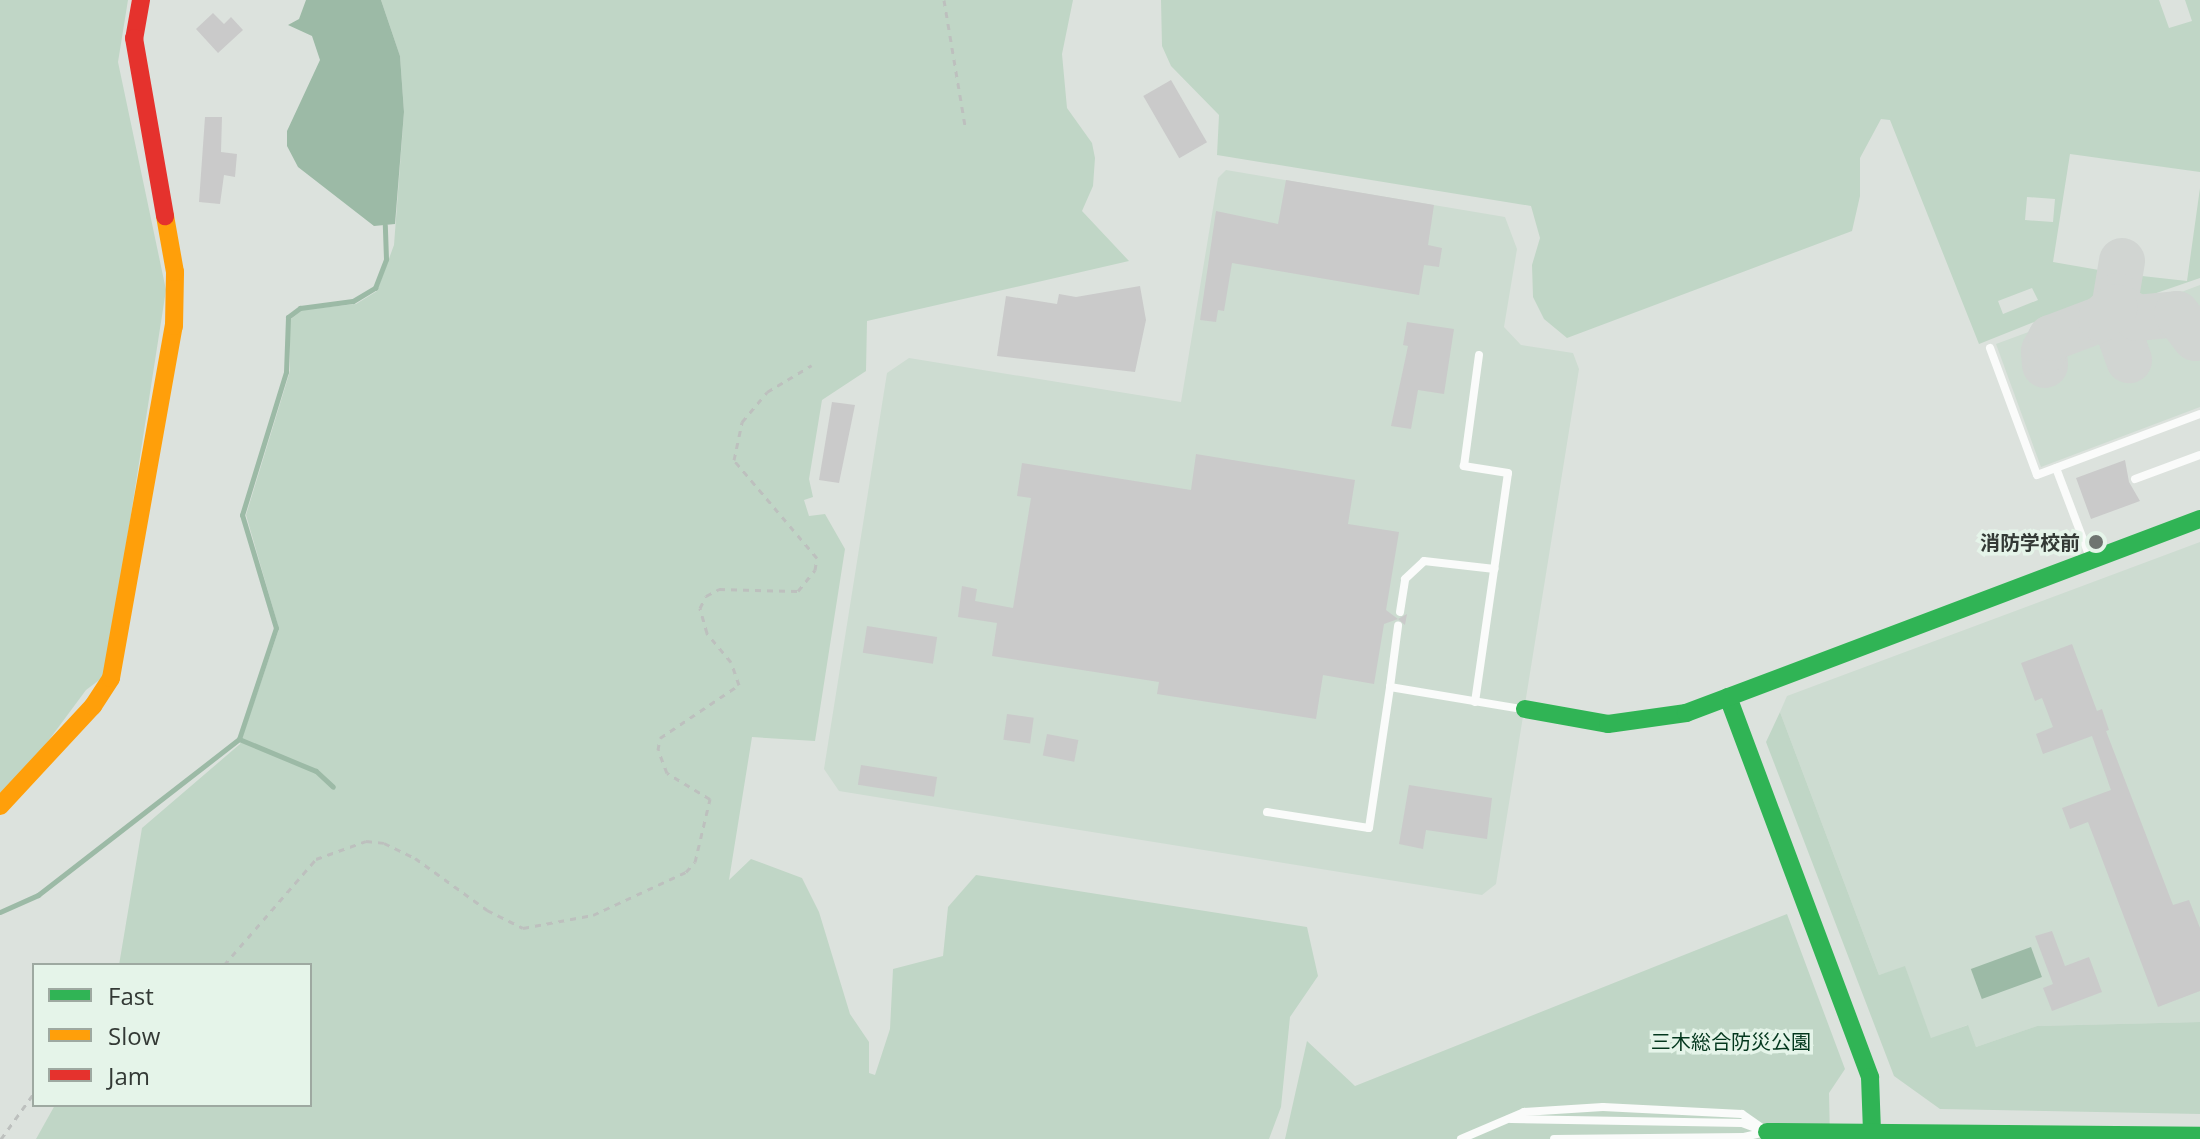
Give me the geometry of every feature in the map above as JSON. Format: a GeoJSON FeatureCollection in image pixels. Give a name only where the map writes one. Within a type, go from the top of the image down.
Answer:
{"type":"FeatureCollection","features":[{"type":"Feature","properties":{"kind":"street"},"geometry":{"type":"LineString","coordinates":[[0,806],[93,706],[111,678],[157,442],[174,326],[175,272],[134,38],[141,0]]}},
{"type":"Feature","properties":{"kind":"street"},"geometry":{"type":"LineString","coordinates":[[1525,709],[1583,721],[1633,723],[1686,713],[2200,519]]}},
{"type":"Feature","properties":{"kind":"street"},"geometry":{"type":"LineString","coordinates":[[1728,697],[1870,1077],[1872,1132]]}},
{"type":"Feature","properties":{"kind":"street"},"geometry":{"type":"LineString","coordinates":[[1761,1135],[1872,1132],[2200,1136]]}},
{"type":"Feature","properties":{"kind":"lane"},"geometry":{"type":"LineString","coordinates":[[1990,348],[2037,475],[2200,414]]}},
{"type":"Feature","properties":{"kind":"lane"},"geometry":{"type":"LineString","coordinates":[[1475,702],[1508,473],[1464,466],[1479,355]]}},
{"type":"Feature","properties":{"kind":"lane"},"geometry":{"type":"LineString","coordinates":[[2135,479],[2200,455]]}},
{"type":"Feature","properties":{"kind":"lane"},"geometry":{"type":"LineString","coordinates":[[2056,468],[2092,560]]}},
{"type":"Feature","properties":{"kind":"lane"},"geometry":{"type":"LineString","coordinates":[[1400,612],[1405,579],[1424,561],[1495,569]]}},
{"type":"Feature","properties":{"kind":"lane"},"geometry":{"type":"LineString","coordinates":[[1267,812],[1369,828],[1398,626]]}},
{"type":"Feature","properties":{"kind":"lane"},"geometry":{"type":"LineString","coordinates":[[1390,687],[1525,709]]}},
{"type":"Feature","properties":{"kind":"lane"},"geometry":{"type":"LineString","coordinates":[[1461,1139],[1524,1112],[1675,1107],[1742,1114],[1761,1135]]}},
{"type":"Feature","properties":{"kind":"lane"},"geometry":{"type":"LineString","coordinates":[[1510,1119],[1742,1123],[1761,1135]]}},
{"type":"Feature","properties":{"kind":"lane"},"geometry":{"type":"LineString","coordinates":[[1554,1139],[1761,1135]]}},
{"type":"Feature","properties":{"kind":"path"},"geometry":{"type":"LineString","coordinates":[[944,0],[965,125]]}},
{"type":"Feature","properties":{"kind":"path"},"geometry":{"type":"LineString","coordinates":[[226,963],[316,859],[366,841],[384,843],[415,858],[487,910],[523,928],[593,915],[686,872],[695,862],[710,799],[667,773],[658,750],[660,738],[739,685],[731,662],[707,633],[700,608],[706,596],[719,589],[798,591],[815,570],[817,558],[785,515],[741,472],[734,448],[742,422],[767,392],[812,365]]}},
{"type":"Feature","properties":{"kind":"path"},"geometry":{"type":"LineString","coordinates":[[1,1139],[32,1096]]}},
{"type":"Feature","properties":{"kind":"shaded area"},"geometry":{"type":"Polygon","coordinates":[[[306,0],[381,0],[400,56],[404,112],[395,224],[374,226],[298,167],[287,146],[287,131],[320,60],[312,36],[288,25],[299,19],[306,0]]]}},
{"type":"Feature","properties":{"kind":"shaded area"},"geometry":{"type":"Polygon","coordinates":[[[1226,170],[1505,217],[1517,249],[1504,327],[1521,345],[1573,353],[1579,369],[1496,884],[1482,895],[839,791],[824,769],[887,373],[909,358],[1181,402],[1218,178],[1226,170]]]}},
{"type":"Feature","properties":{"kind":"shaded area"},"geometry":{"type":"Polygon","coordinates":[[[2200,285],[2200,407],[2041,467],[1996,344],[2128,295],[2144,306],[2200,285]]]}},
{"type":"Feature","properties":{"kind":"shaded area"},"geometry":{"type":"Polygon","coordinates":[[[2200,542],[2200,1022],[2037,1026],[1976,1047],[1967,1025],[1931,1039],[1905,967],[1879,975],[1780,712],[1787,696],[2200,542]]]}},
{"type":"Feature","properties":{"kind":"shaded area"},"geometry":{"type":"Polygon","coordinates":[[[2031,947],[2042,977],[1982,999],[1971,969],[2031,947]]]}},
{"type":"Feature","properties":{"kind":"green space"},"geometry":{"type":"Polygon","coordinates":[[[0,0],[128,0],[118,62],[166,290],[106,675],[86,690],[0,806],[0,0]]]}},
{"type":"Feature","properties":{"kind":"green space"},"geometry":{"type":"Polygon","coordinates":[[[381,0],[1073,0],[1062,54],[1067,108],[1092,143],[1095,158],[1093,186],[1082,211],[1129,261],[867,321],[866,371],[822,400],[809,479],[813,497],[804,500],[809,516],[825,514],[845,549],[815,741],[752,737],[729,880],[751,859],[802,878],[819,912],[850,1014],[869,1042],[869,1073],[875,1075],[890,1029],[893,969],[943,956],[948,907],[976,875],[1307,927],[1318,976],[1290,1017],[1281,1107],[1269,1139],[36,1139],[54,1107],[312,1107],[312,963],[119,963],[142,828],[240,744],[279,629],[246,515],[290,371],[290,320],[302,310],[356,304],[377,291],[394,245],[404,112],[400,56],[381,0]]]}},
{"type":"Feature","properties":{"kind":"green space"},"geometry":{"type":"Polygon","coordinates":[[[1161,0],[2159,0],[2169,28],[2192,21],[2185,0],[2200,0],[2200,172],[2070,154],[2053,262],[2099,270],[2097,297],[1979,344],[1890,120],[1881,119],[1860,158],[1860,196],[1852,231],[1567,338],[1544,319],[1533,297],[1532,265],[1540,238],[1531,206],[1217,155],[1219,115],[1171,66],[1162,46],[1161,0]],[[2027,197],[2025,220],[2053,222],[2055,199],[2027,197]],[[2032,288],[1998,301],[2003,314],[2038,300],[2032,288]]]}},
{"type":"Feature","properties":{"kind":"green space"},"geometry":{"type":"Polygon","coordinates":[[[2200,188],[2200,278],[2139,299],[2136,292],[2142,276],[2187,281],[2200,188]]]}},
{"type":"Feature","properties":{"kind":"green space"},"geometry":{"type":"Polygon","coordinates":[[[1780,712],[1879,975],[1905,966],[1931,1038],[1968,1025],[1976,1047],[2037,1026],[2200,1022],[2200,1114],[1940,1109],[1894,1076],[1766,742],[1780,712]]]}},
{"type":"Feature","properties":{"kind":"green space","name":"三木総合防災公園"},"geometry":{"type":"Polygon","coordinates":[[[1787,914],[1845,1069],[1829,1093],[1830,1139],[1285,1139],[1307,1041],[1355,1086],[1787,914]]]}},
{"type":"Feature","properties":{"kind":"building"},"geometry":{"type":"Polygon","coordinates":[[[213,13],[224,24],[231,17],[243,30],[218,53],[196,29],[213,13]]]}},
{"type":"Feature","properties":{"kind":"building"},"geometry":{"type":"Polygon","coordinates":[[[1171,80],[1207,142],[1179,158],[1143,96],[1171,80]]]}},
{"type":"Feature","properties":{"kind":"building"},"geometry":{"type":"Polygon","coordinates":[[[205,117],[222,117],[221,152],[237,154],[235,177],[224,175],[220,204],[199,202],[205,117]]]}},
{"type":"Feature","properties":{"kind":"building"},"geometry":{"type":"Polygon","coordinates":[[[1286,180],[1434,205],[1428,245],[1442,248],[1439,267],[1424,265],[1419,295],[1232,263],[1224,311],[1218,310],[1216,322],[1200,320],[1216,211],[1278,224],[1286,180]]]}},
{"type":"Feature","properties":{"kind":"building"},"geometry":{"type":"Polygon","coordinates":[[[1140,286],[1146,320],[1135,372],[997,356],[1006,296],[1057,304],[1059,294],[1076,297],[1140,286]]]}},
{"type":"Feature","properties":{"kind":"building"},"geometry":{"type":"Polygon","coordinates":[[[1407,322],[1454,329],[1444,394],[1418,390],[1411,429],[1391,426],[1408,346],[1403,345],[1407,322]]]}},
{"type":"Feature","properties":{"kind":"building"},"geometry":{"type":"Polygon","coordinates":[[[832,402],[855,405],[839,483],[819,480],[832,402]]]}},
{"type":"Feature","properties":{"kind":"building"},"geometry":{"type":"Polygon","coordinates":[[[1196,454],[1355,480],[1348,524],[1399,532],[1386,610],[1398,619],[1384,624],[1374,684],[1323,675],[1316,719],[1157,694],[1159,682],[992,656],[997,623],[958,617],[962,586],[977,589],[975,601],[1013,608],[1031,498],[1017,496],[1022,463],[1191,490],[1196,454]]]}},
{"type":"Feature","properties":{"kind":"building"},"geometry":{"type":"Polygon","coordinates":[[[2125,460],[2129,482],[2140,501],[2091,519],[2076,478],[2125,460]]]}},
{"type":"Feature","properties":{"kind":"building"},"geometry":{"type":"Polygon","coordinates":[[[1407,614],[1405,625],[1398,619],[1407,614]]]}},
{"type":"Feature","properties":{"kind":"building"},"geometry":{"type":"Polygon","coordinates":[[[867,626],[937,637],[933,664],[863,653],[867,626]]]}},
{"type":"Feature","properties":{"kind":"building"},"geometry":{"type":"Polygon","coordinates":[[[2072,644],[2097,711],[2102,709],[2109,730],[2106,731],[2173,905],[2189,900],[2200,928],[2200,991],[2158,1007],[2088,822],[2070,829],[2062,808],[2111,790],[2092,736],[2043,754],[2036,734],[2053,727],[2042,698],[2035,701],[2021,663],[2072,644]]]}},
{"type":"Feature","properties":{"kind":"building"},"geometry":{"type":"Polygon","coordinates":[[[1007,714],[1034,718],[1030,744],[1003,740],[1007,714]]]}},
{"type":"Feature","properties":{"kind":"building"},"geometry":{"type":"Polygon","coordinates":[[[1047,734],[1078,740],[1074,762],[1043,756],[1047,734]]]}},
{"type":"Feature","properties":{"kind":"building"},"geometry":{"type":"Polygon","coordinates":[[[861,765],[937,777],[934,797],[858,785],[861,765]]]}},
{"type":"Feature","properties":{"kind":"building"},"geometry":{"type":"Polygon","coordinates":[[[1409,785],[1492,798],[1487,839],[1426,830],[1423,849],[1399,844],[1409,785]]]}},
{"type":"Feature","properties":{"kind":"building"},"geometry":{"type":"Polygon","coordinates":[[[2052,931],[2065,966],[2089,957],[2102,992],[2052,1011],[2043,988],[2053,984],[2035,936],[2052,931]]]}},
{"type":"Feature","properties":{"kind":"waterway"},"geometry":{"type":"LineString","coordinates":[[0,912],[38,895],[239,739],[276,628],[242,515],[286,372],[288,317],[300,308],[353,301],[375,288],[386,259],[385,225]]}},
{"type":"Feature","properties":{"kind":"waterway"},"geometry":{"type":"LineString","coordinates":[[239,739],[316,771],[333,787]]}},
{"type":"Feature","properties":{"kind":"taxiway"},"geometry":{"type":"LineString","coordinates":[[2122,261],[2113,315],[2129,360]]}},
{"type":"Feature","properties":{"kind":"taxiway"},"geometry":{"type":"LineString","coordinates":[[2117,296],[2121,308],[2137,318],[2177,314],[2195,338]]}},
{"type":"Feature","properties":{"kind":"taxiway"},"geometry":{"type":"LineString","coordinates":[[2045,365],[2044,351],[2051,338],[2101,319],[2115,307]]}},
{"type":"Feature","properties":{"kind":"traffic: fast"},"geometry":{"type":"LineString","coordinates":[[1525,709],[1608,724],[1686,713],[2200,519]]}},
{"type":"Feature","properties":{"kind":"traffic: fast"},"geometry":{"type":"LineString","coordinates":[[1728,697],[1870,1077],[1872,1132]]}},
{"type":"Feature","properties":{"kind":"traffic: fast"},"geometry":{"type":"LineString","coordinates":[[1767,1132],[2200,1136]]}},
{"type":"Feature","properties":{"kind":"traffic: slow"},"geometry":{"type":"LineString","coordinates":[[0,806],[93,706],[111,678],[174,326],[175,272],[165,216]]}},
{"type":"Feature","properties":{"kind":"traffic: jam"},"geometry":{"type":"LineString","coordinates":[[141,0],[134,38],[165,216]]}},
{"type":"Feature","properties":{"kind":"place","name":"消防学校前"},"geometry":{"type":"Point","coordinates":[2096,542]}}]}
